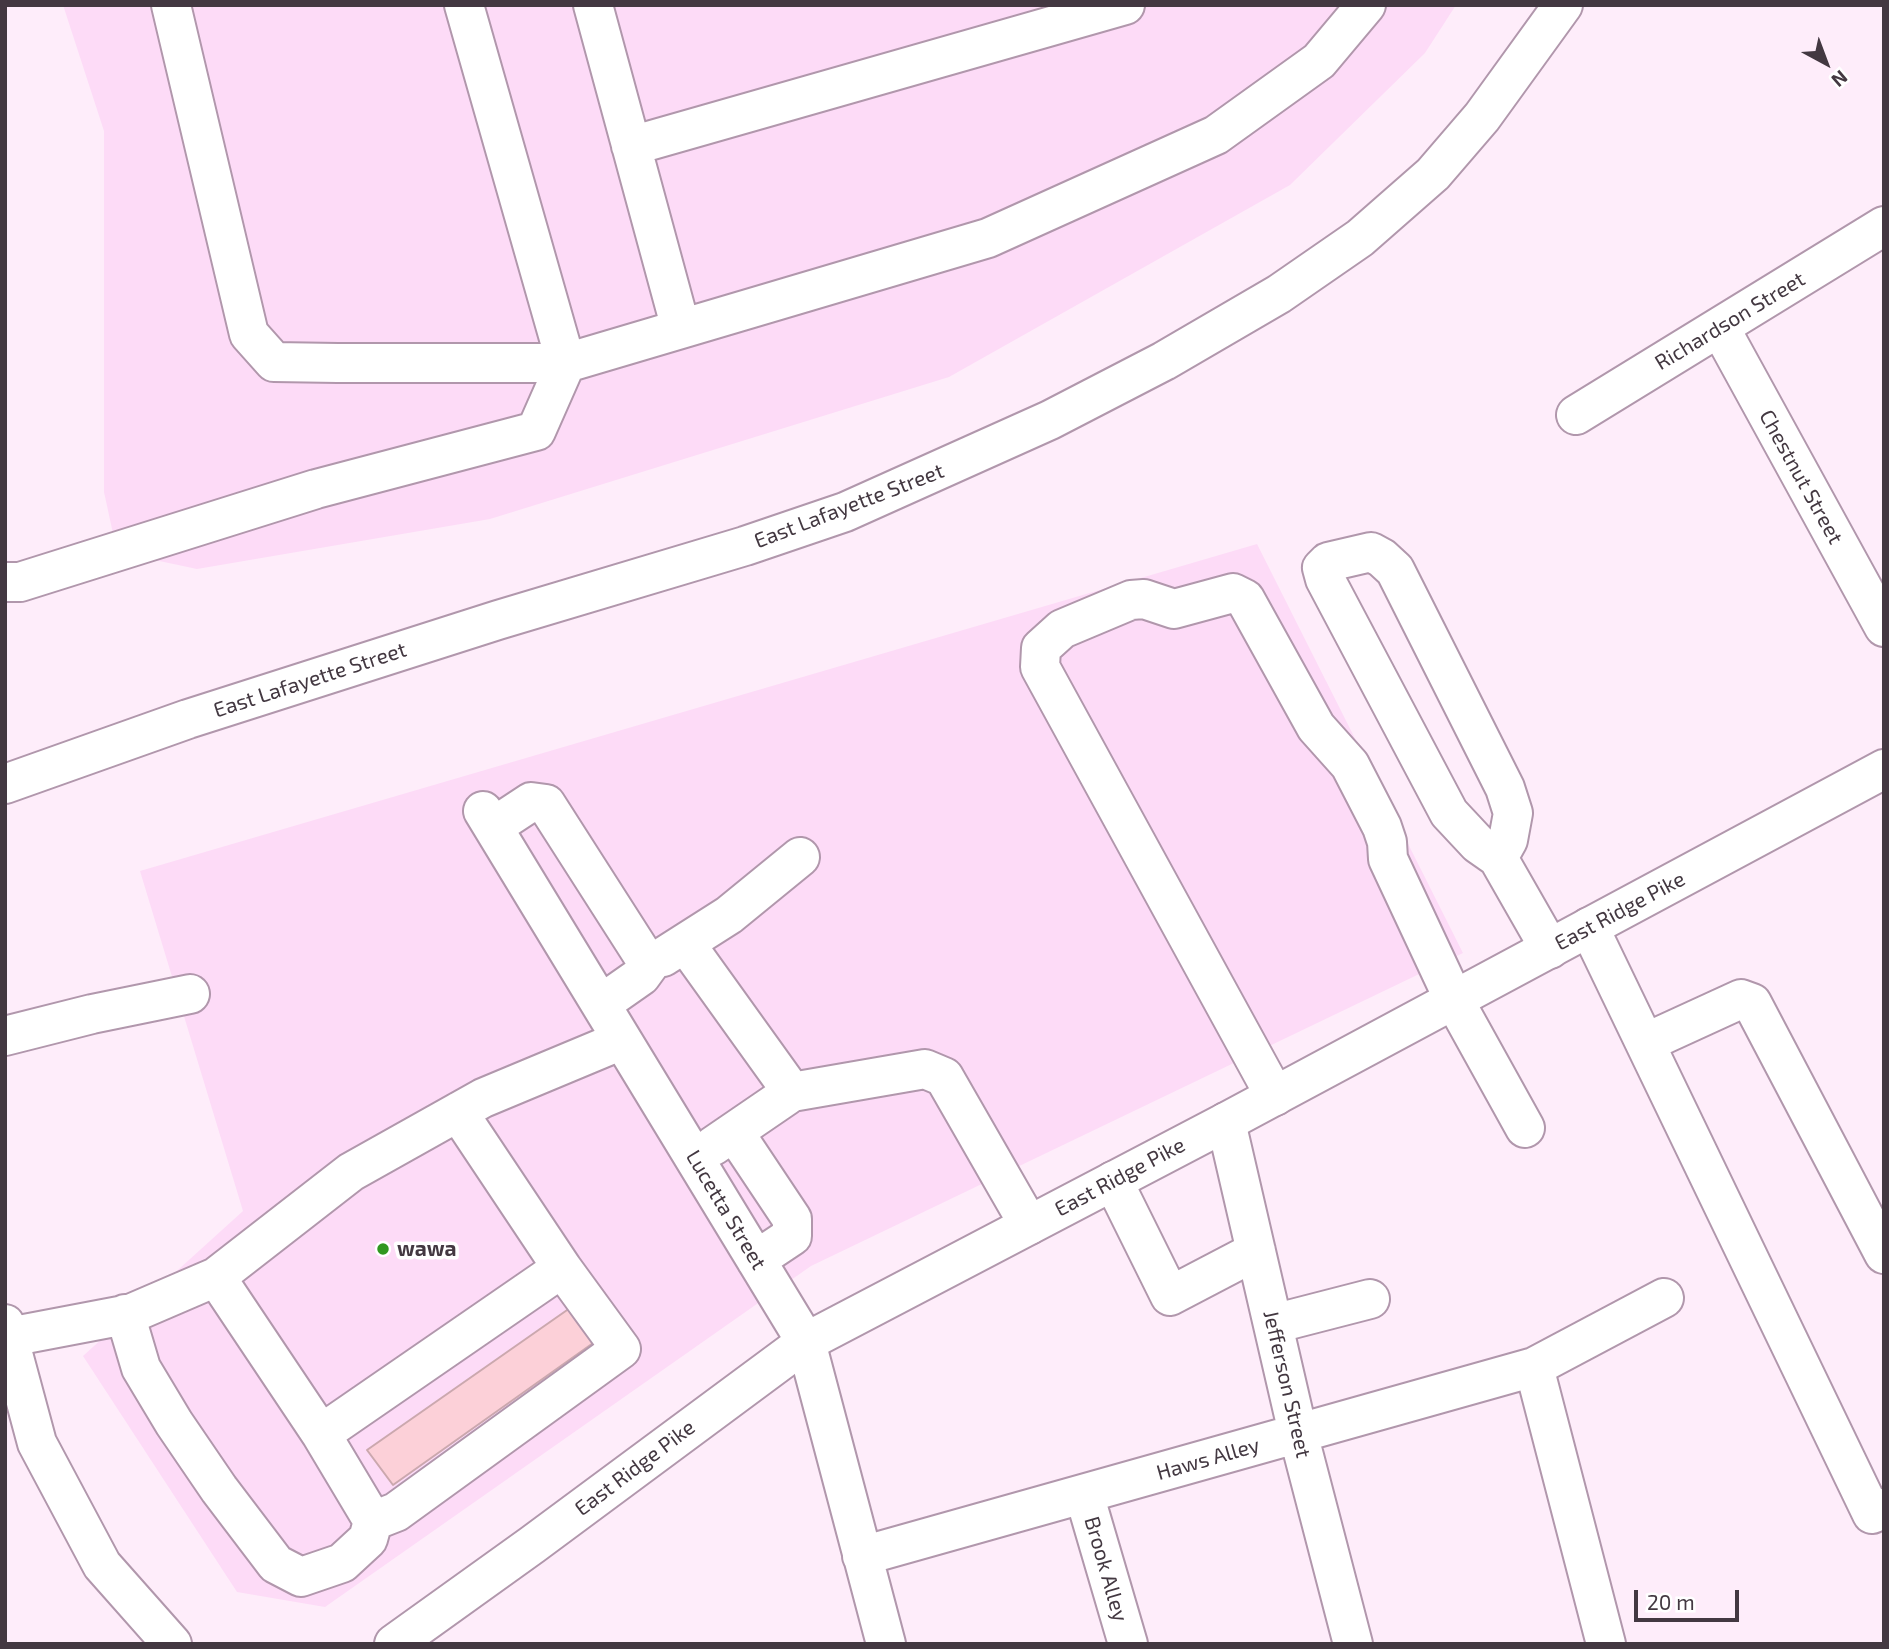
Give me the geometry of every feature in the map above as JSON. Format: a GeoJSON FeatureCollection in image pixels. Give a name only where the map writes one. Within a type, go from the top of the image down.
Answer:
{"type":"FeatureCollection","features":[{"type":"Feature","properties":{"kind":"street"},"geometry":{"type":"LineString","coordinates":[[171,5],[248,334],[274,362],[566,363],[988,238],[1216,135],[1319,61],[1366,5]]}},
{"type":"Feature","properties":{"kind":"street"},"geometry":{"type":"LineString","coordinates":[[5,582],[20,582],[316,489],[536,431],[566,363],[464,5]]}},
{"type":"Feature","properties":{"kind":"street"},"geometry":{"type":"LineString","coordinates":[[631,146],[1125,5]]}},
{"type":"Feature","properties":{"kind":"street","name":"East Lafayette Street"},"geometry":{"type":"LineString","coordinates":[[5,784],[188,719],[832,517],[1050,420],[1164,361],[1279,295],[1360,238],[1433,174],[1482,117],[1563,5]]}},
{"type":"Feature","properties":{"kind":"street"},"geometry":{"type":"LineString","coordinates":[[602,7],[631,146],[681,329]]}},
{"type":"Feature","properties":{"kind":"street","name":"Richardson Street"},"geometry":{"type":"LineString","coordinates":[[1576,415],[1884,226]]}},
{"type":"Feature","properties":{"kind":"street","name":"Chestnut Street"},"geometry":{"type":"LineString","coordinates":[[1720,328],[1884,627]]}},
{"type":"Feature","properties":{"kind":"street"},"geometry":{"type":"LineString","coordinates":[[1498,858],[1508,840],[1513,813],[1505,788],[1395,570],[1371,552],[1328,562],[1322,568],[1325,579],[1449,814],[1471,837],[1498,858],[1550,948]]}},
{"type":"Feature","properties":{"kind":"street"},"geometry":{"type":"LineString","coordinates":[[1275,1096],[1040,667],[1041,648],[1062,629],[1131,600],[1144,599],[1174,609],[1233,593],[1245,599],[1316,727],[1350,765],[1382,827],[1387,842],[1388,859],[1454,1000],[1525,1128]]}},
{"type":"Feature","properties":{"kind":"street","name":"East Ridge Pike"},"geometry":{"type":"LineString","coordinates":[[394,1644],[806,1342],[1883,772]]}},
{"type":"Feature","properties":{"kind":"street","name":"Lucetta Street"},"geometry":{"type":"LineString","coordinates":[[649,965],[546,804],[531,802],[488,819],[806,1342],[886,1644]]}},
{"type":"Feature","properties":{"kind":"street"},"geometry":{"type":"LineString","coordinates":[[601,1004],[641,976],[649,965],[729,915],[800,857]]}},
{"type":"Feature","properties":{"kind":"street"},"geometry":{"type":"LineString","coordinates":[[1589,927],[1872,1514],[1884,1508]]}},
{"type":"Feature","properties":{"kind":"street"},"geometry":{"type":"LineString","coordinates":[[685,943],[792,1092]]}},
{"type":"Feature","properties":{"kind":"street"},"geometry":{"type":"LineString","coordinates":[[5,1036],[92,1014],[190,994]]}},
{"type":"Feature","properties":{"kind":"street"},"geometry":{"type":"LineString","coordinates":[[1645,1043],[1741,999],[1752,1003],[1884,1254]]}},
{"type":"Feature","properties":{"kind":"street"},"geometry":{"type":"LineString","coordinates":[[172,1644],[102,1565],[37,1443],[7,1330],[125,1314],[216,1276],[351,1172],[483,1098],[622,1040]]}},
{"type":"Feature","properties":{"kind":"street"},"geometry":{"type":"LineString","coordinates":[[695,1159],[792,1092],[925,1069],[944,1077],[1029,1225]]}},
{"type":"Feature","properties":{"kind":"street"},"geometry":{"type":"LineString","coordinates":[[373,1521],[396,1513],[621,1349],[562,1268],[458,1112]]}},
{"type":"Feature","properties":{"kind":"street","name":"Jefferson Street"},"geometry":{"type":"LineString","coordinates":[[1226,1122],[1298,1433],[1353,1644]]}},
{"type":"Feature","properties":{"kind":"street"},"geometry":{"type":"LineString","coordinates":[[734,1132],[792,1219],[792,1236],[756,1260]]}},
{"type":"Feature","properties":{"kind":"street"},"geometry":{"type":"LineString","coordinates":[[1113,1181],[1170,1296],[1256,1251]]}},
{"type":"Feature","properties":{"kind":"street"},"geometry":{"type":"LineString","coordinates":[[321,1434],[562,1268]]}},
{"type":"Feature","properties":{"kind":"street"},"geometry":{"type":"LineString","coordinates":[[125,1314],[141,1368],[174,1423],[219,1489],[276,1564],[301,1577],[342,1563],[368,1539],[373,1521],[321,1434],[216,1276]]}},
{"type":"Feature","properties":{"kind":"street","name":"Haws Alley"},"geometry":{"type":"LineString","coordinates":[[862,1556],[1534,1367],[1664,1298]]}},
{"type":"Feature","properties":{"kind":"street"},"geometry":{"type":"LineString","coordinates":[[1273,1324],[1370,1300]]}},
{"type":"Feature","properties":{"kind":"street"},"geometry":{"type":"LineString","coordinates":[[1534,1367],[1606,1644]]}},
{"type":"Feature","properties":{"kind":"street","name":"Brook Alley"},"geometry":{"type":"LineString","coordinates":[[1084,1493],[1128,1644]]}},
{"type":"Feature","properties":{"kind":"shaded area"},"geometry":{"type":"Polygon","coordinates":[[[63,5],[1456,5],[1425,53],[1290,185],[949,377],[490,519],[197,569],[117,552],[104,492],[104,131],[63,5]]]}},
{"type":"Feature","properties":{"kind":"shaded area"},"geometry":{"type":"Polygon","coordinates":[[[1257,544],[1463,953],[811,1266],[325,1607],[237,1592],[83,1356],[243,1211],[140,871],[1257,544]]]}},
{"type":"Feature","properties":{"kind":"building"},"geometry":{"type":"Polygon","coordinates":[[[570,1308],[596,1341],[393,1485],[367,1450],[570,1308]]]}},
{"type":"Feature","properties":{"kind":"place","name":"wawa"},"geometry":{"type":"Point","coordinates":[383,1249]}}]}
